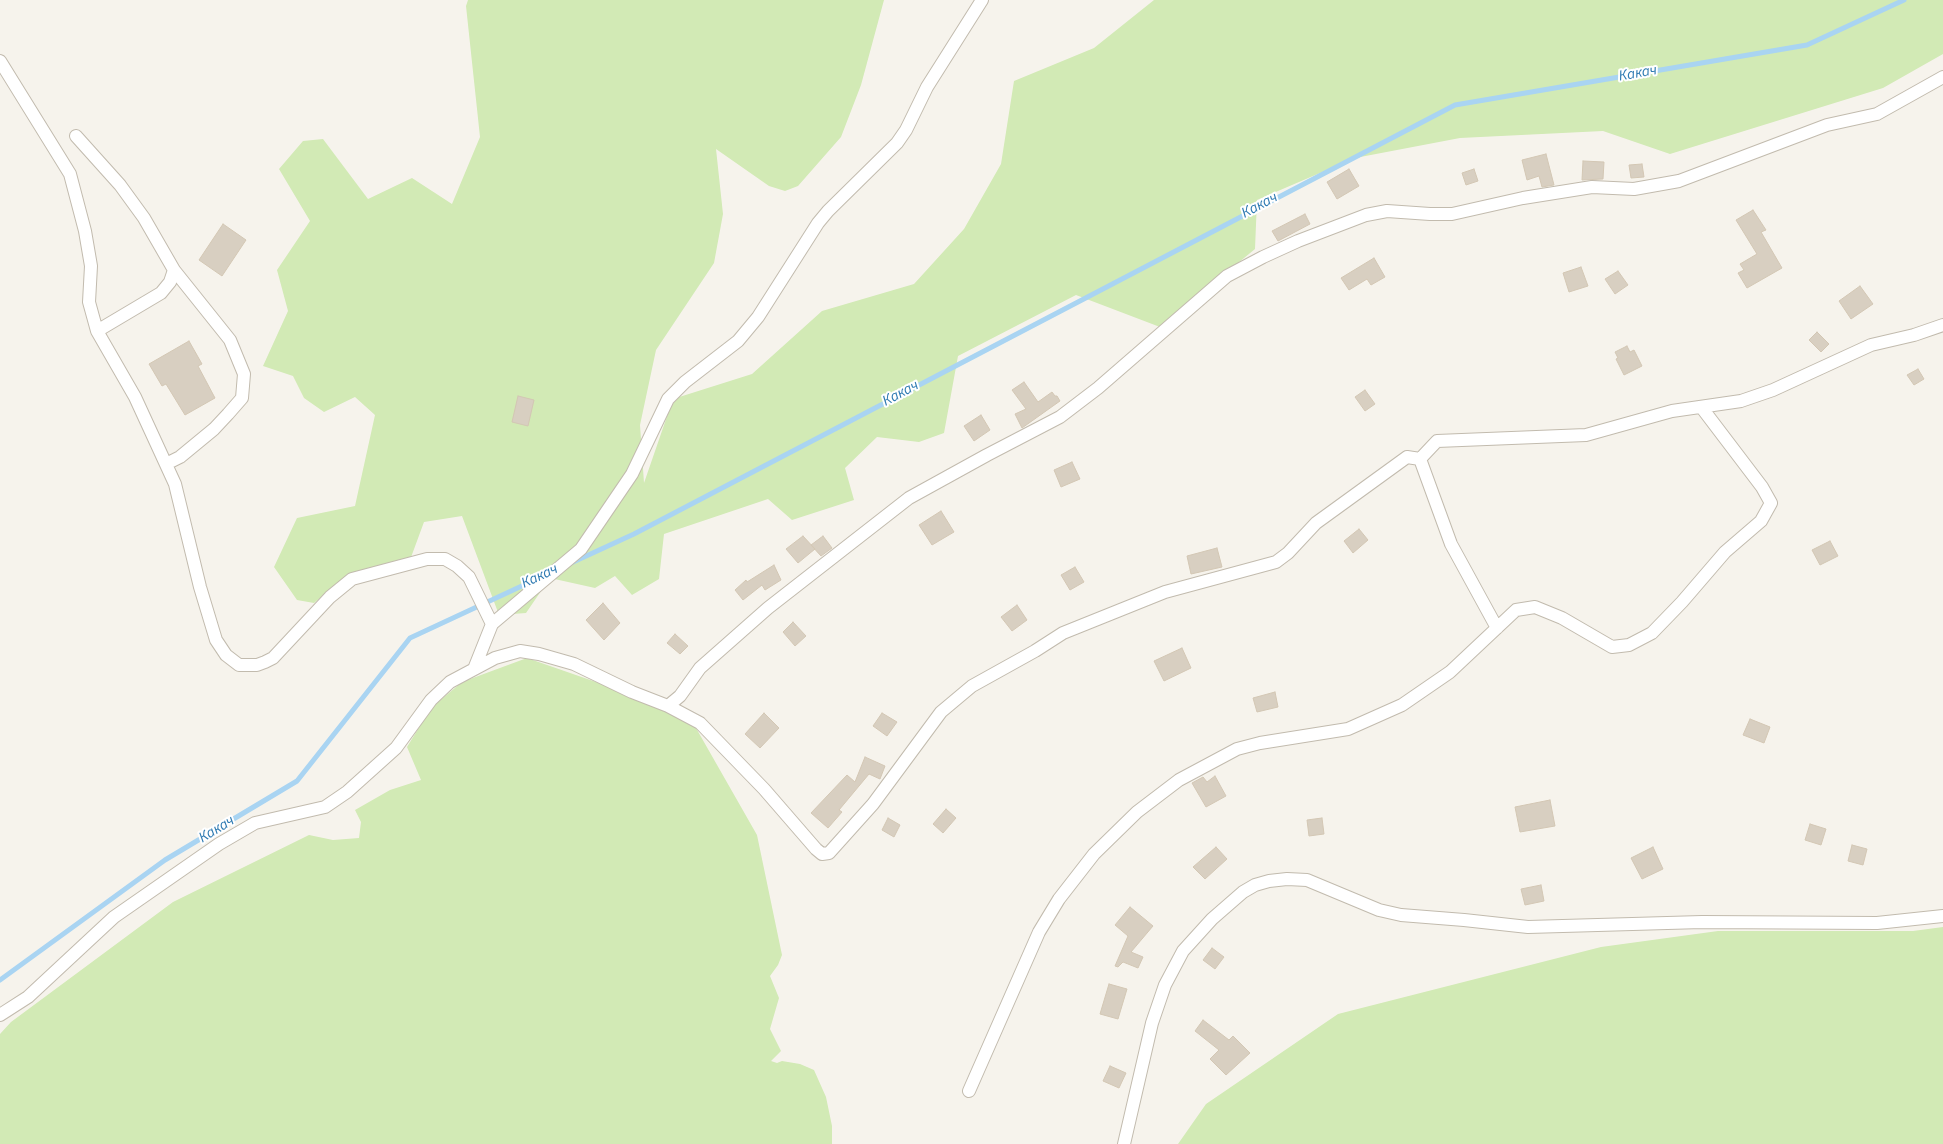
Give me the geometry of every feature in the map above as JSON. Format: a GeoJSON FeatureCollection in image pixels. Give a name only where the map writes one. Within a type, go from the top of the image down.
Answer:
{"type":"FeatureCollection","features":[{"type":"Feature","properties":{"kind":"street"},"geometry":{"type":"LineString","coordinates":[[474,669],[489,618],[554,572],[582,549],[632,474],[668,399],[685,382],[738,341],[758,317],[818,223],[897,144],[927,87],[982,0]]}},
{"type":"Feature","properties":{"kind":"street"},"geometry":{"type":"LineString","coordinates":[[0,61],[70,174],[86,232],[91,266],[88,302],[98,331],[135,397],[175,484],[200,587],[216,640],[231,660],[239,665],[257,665],[273,658],[330,597],[352,579],[427,559],[445,558],[469,577],[489,618]]}},
{"type":"Feature","properties":{"kind":"street"},"geometry":{"type":"LineString","coordinates":[[668,706],[680,696],[700,668],[768,608],[909,498],[1060,417],[1098,388],[1227,276],[1264,257],[1298,241],[1366,214],[1407,211],[1452,214],[1523,198],[1592,187],[1634,189],[1678,181],[1827,125],[1877,114],[1943,76]]}},
{"type":"Feature","properties":{"kind":"street"},"geometry":{"type":"LineString","coordinates":[[76,136],[120,185],[144,218],[174,270],[230,340],[244,374],[242,398],[233,409],[214,429],[180,457],[166,464]]}},
{"type":"Feature","properties":{"kind":"street"},"geometry":{"type":"LineString","coordinates":[[98,331],[161,293],[170,282],[174,270]]}},
{"type":"Feature","properties":{"kind":"street"},"geometry":{"type":"LineString","coordinates":[[1420,459],[1437,441],[1586,435],[1672,411],[1741,402],[1773,390],[1871,345],[1914,335],[1943,325]]}},
{"type":"Feature","properties":{"kind":"street"},"geometry":{"type":"LineString","coordinates":[[969,1091],[1039,932],[1059,899],[1094,854],[1138,812],[1179,780],[1237,749],[1260,743],[1348,729],[1402,705],[1450,672],[1516,610],[1535,607],[1562,618],[1612,646],[1628,646],[1652,633],[1682,602],[1725,552],[1761,521],[1771,503],[1762,487],[1702,408]]}},
{"type":"Feature","properties":{"kind":"street"},"geometry":{"type":"LineString","coordinates":[[0,1015],[28,997],[114,917],[226,840],[260,822],[326,807],[347,792],[396,748],[432,700],[450,682],[495,658],[520,651],[528,651],[574,664],[632,692],[668,706],[700,723],[764,789],[816,849],[822,854],[829,853],[873,804],[941,712],[972,686],[1035,651],[1063,632],[1165,592],[1276,562],[1288,553],[1316,523],[1395,464],[1407,457],[1420,459]]}},
{"type":"Feature","properties":{"kind":"street"},"geometry":{"type":"LineString","coordinates":[[1420,459],[1451,544],[1497,628]]}},
{"type":"Feature","properties":{"kind":"street"},"geometry":{"type":"LineString","coordinates":[[1124,1144],[1152,1023],[1165,985],[1182,951],[1212,918],[1243,892],[1255,885],[1269,881],[1287,879],[1307,880],[1379,910],[1401,915],[1528,927],[1702,922],[1877,923],[1943,916]]}},
{"type":"Feature","properties":{"kind":"green space"},"geometry":{"type":"Polygon","coordinates":[[[468,0],[884,0],[861,85],[841,137],[798,186],[785,191],[769,186],[716,149],[723,214],[714,263],[656,350],[640,425],[644,483],[673,399],[752,374],[822,311],[914,284],[964,229],[1001,164],[1014,81],[1094,48],[1154,0],[1943,0],[1943,54],[1883,88],[1670,154],[1603,131],[1460,138],[1355,158],[1257,200],[1255,249],[1160,327],[1076,295],[958,356],[944,433],[919,442],[877,437],[845,468],[854,500],[792,520],[768,499],[664,534],[659,579],[632,595],[615,576],[595,588],[550,578],[526,613],[499,615],[462,516],[424,522],[410,560],[348,574],[314,603],[297,600],[274,567],[297,518],[355,506],[375,415],[355,397],[324,412],[304,398],[293,376],[263,366],[288,311],[277,270],[310,221],[279,169],[303,141],[323,139],[368,199],[412,178],[452,204],[480,137],[466,6],[468,0]]]}},
{"type":"Feature","properties":{"kind":"green space"},"geometry":{"type":"Polygon","coordinates":[[[527,658],[688,714],[757,835],[782,955],[770,976],[779,998],[770,1029],[781,1051],[771,1061],[800,1064],[814,1070],[826,1097],[832,1126],[832,1144],[0,1144],[0,1034],[11,1022],[173,902],[309,835],[333,840],[359,838],[361,822],[355,810],[390,790],[421,780],[407,747],[431,708],[462,682],[527,658]]]}},
{"type":"Feature","properties":{"kind":"green space"},"geometry":{"type":"Polygon","coordinates":[[[1943,927],[1943,1144],[1178,1144],[1206,1104],[1338,1014],[1601,947],[1718,931],[1913,931],[1943,927]]]}},
{"type":"Feature","properties":{"kind":"building"},"geometry":{"type":"Polygon","coordinates":[[[1546,154],[1554,185],[1542,187],[1539,176],[1527,180],[1522,160],[1546,154]]]}},
{"type":"Feature","properties":{"kind":"building"},"geometry":{"type":"Polygon","coordinates":[[[1583,161],[1604,162],[1603,179],[1582,180],[1583,161]]]}},
{"type":"Feature","properties":{"kind":"building"},"geometry":{"type":"Polygon","coordinates":[[[1642,164],[1644,177],[1631,178],[1629,165],[1642,164]]]}},
{"type":"Feature","properties":{"kind":"building"},"geometry":{"type":"Polygon","coordinates":[[[1349,169],[1359,186],[1337,199],[1327,182],[1349,169]]]}},
{"type":"Feature","properties":{"kind":"building"},"geometry":{"type":"Polygon","coordinates":[[[1474,169],[1478,181],[1466,185],[1462,173],[1474,169]]]}},
{"type":"Feature","properties":{"kind":"building"},"geometry":{"type":"Polygon","coordinates":[[[1753,210],[1766,230],[1761,232],[1782,268],[1747,288],[1738,273],[1744,270],[1740,264],[1757,254],[1736,220],[1753,210]]]}},
{"type":"Feature","properties":{"kind":"building"},"geometry":{"type":"Polygon","coordinates":[[[1305,214],[1310,224],[1278,241],[1272,231],[1305,214]]]}},
{"type":"Feature","properties":{"kind":"building"},"geometry":{"type":"Polygon","coordinates":[[[223,224],[246,240],[222,276],[199,260],[223,224]]]}},
{"type":"Feature","properties":{"kind":"building"},"geometry":{"type":"Polygon","coordinates":[[[1374,258],[1385,277],[1371,285],[1367,279],[1349,290],[1341,278],[1374,258]]]}},
{"type":"Feature","properties":{"kind":"building"},"geometry":{"type":"Polygon","coordinates":[[[1581,267],[1588,286],[1569,292],[1563,273],[1581,267]]]}},
{"type":"Feature","properties":{"kind":"building"},"geometry":{"type":"Polygon","coordinates":[[[1618,271],[1628,285],[1615,294],[1605,279],[1618,271]]]}},
{"type":"Feature","properties":{"kind":"building"},"geometry":{"type":"Polygon","coordinates":[[[1860,286],[1873,304],[1851,319],[1839,301],[1860,286]]]}},
{"type":"Feature","properties":{"kind":"building"},"geometry":{"type":"Polygon","coordinates":[[[1817,332],[1829,344],[1821,352],[1809,340],[1817,332]]]}},
{"type":"Feature","properties":{"kind":"building"},"geometry":{"type":"Polygon","coordinates":[[[189,341],[202,364],[198,366],[215,398],[185,415],[166,384],[162,386],[149,364],[189,341]]]}},
{"type":"Feature","properties":{"kind":"building"},"geometry":{"type":"Polygon","coordinates":[[[1627,346],[1630,352],[1634,350],[1642,366],[1624,375],[1616,359],[1618,358],[1615,352],[1627,346]]]}},
{"type":"Feature","properties":{"kind":"building"},"geometry":{"type":"Polygon","coordinates":[[[1918,369],[1924,379],[1914,385],[1907,375],[1918,369]]]}},
{"type":"Feature","properties":{"kind":"building"},"geometry":{"type":"Polygon","coordinates":[[[1024,382],[1038,402],[1052,392],[1060,401],[1022,428],[1015,414],[1026,409],[1012,390],[1024,382]]]}},
{"type":"Feature","properties":{"kind":"building"},"geometry":{"type":"Polygon","coordinates":[[[1365,390],[1375,404],[1365,411],[1355,397],[1365,390]]]}},
{"type":"Feature","properties":{"kind":"building"},"geometry":{"type":"Polygon","coordinates":[[[518,396],[534,400],[528,426],[512,422],[518,396]]]}},
{"type":"Feature","properties":{"kind":"building"},"geometry":{"type":"Polygon","coordinates":[[[981,415],[990,430],[974,441],[964,426],[981,415]]]}},
{"type":"Feature","properties":{"kind":"building"},"geometry":{"type":"Polygon","coordinates":[[[1072,462],[1080,479],[1061,487],[1054,470],[1072,462]]]}},
{"type":"Feature","properties":{"kind":"building"},"geometry":{"type":"Polygon","coordinates":[[[941,511],[954,532],[932,545],[919,525],[941,511]]]}},
{"type":"Feature","properties":{"kind":"building"},"geometry":{"type":"Polygon","coordinates":[[[1359,529],[1368,540],[1353,553],[1344,541],[1359,529]]]}},
{"type":"Feature","properties":{"kind":"building"},"geometry":{"type":"Polygon","coordinates":[[[803,536],[815,549],[798,563],[786,549],[803,536]]]}},
{"type":"Feature","properties":{"kind":"building"},"geometry":{"type":"Polygon","coordinates":[[[823,536],[832,548],[821,556],[811,545],[823,536]]]}},
{"type":"Feature","properties":{"kind":"building"},"geometry":{"type":"Polygon","coordinates":[[[1830,541],[1838,556],[1820,565],[1812,550],[1830,541]]]}},
{"type":"Feature","properties":{"kind":"building"},"geometry":{"type":"Polygon","coordinates":[[[1217,548],[1222,567],[1191,574],[1187,556],[1217,548]]]}},
{"type":"Feature","properties":{"kind":"building"},"geometry":{"type":"Polygon","coordinates":[[[774,565],[781,580],[765,590],[762,585],[743,600],[735,590],[746,580],[747,582],[774,565]]]}},
{"type":"Feature","properties":{"kind":"building"},"geometry":{"type":"Polygon","coordinates":[[[1075,567],[1084,582],[1070,590],[1061,575],[1075,567]]]}},
{"type":"Feature","properties":{"kind":"building"},"geometry":{"type":"Polygon","coordinates":[[[603,603],[620,623],[604,640],[586,620],[603,603]]]}},
{"type":"Feature","properties":{"kind":"building"},"geometry":{"type":"Polygon","coordinates":[[[1017,605],[1027,620],[1012,631],[1001,617],[1017,605]]]}},
{"type":"Feature","properties":{"kind":"building"},"geometry":{"type":"Polygon","coordinates":[[[793,622],[806,636],[795,646],[783,632],[793,622]]]}},
{"type":"Feature","properties":{"kind":"building"},"geometry":{"type":"Polygon","coordinates":[[[675,634],[688,646],[680,654],[667,643],[675,634]]]}},
{"type":"Feature","properties":{"kind":"building"},"geometry":{"type":"Polygon","coordinates":[[[1182,648],[1191,668],[1164,681],[1154,661],[1182,648]]]}},
{"type":"Feature","properties":{"kind":"building"},"geometry":{"type":"Polygon","coordinates":[[[1275,692],[1278,707],[1257,712],[1253,698],[1275,692]]]}},
{"type":"Feature","properties":{"kind":"building"},"geometry":{"type":"Polygon","coordinates":[[[764,713],[779,728],[760,748],[745,734],[764,713]]]}},
{"type":"Feature","properties":{"kind":"building"},"geometry":{"type":"Polygon","coordinates":[[[882,713],[897,722],[887,736],[873,726],[882,713]]]}},
{"type":"Feature","properties":{"kind":"building"},"geometry":{"type":"Polygon","coordinates":[[[1750,719],[1770,727],[1764,743],[1743,735],[1750,719]]]}},
{"type":"Feature","properties":{"kind":"building"},"geometry":{"type":"Polygon","coordinates":[[[865,757],[885,766],[880,779],[869,774],[839,810],[842,812],[828,828],[811,813],[847,775],[855,782],[865,757]]]}},
{"type":"Feature","properties":{"kind":"building"},"geometry":{"type":"Polygon","coordinates":[[[1215,776],[1226,796],[1206,807],[1192,783],[1203,777],[1207,782],[1215,776]]]}},
{"type":"Feature","properties":{"kind":"building"},"geometry":{"type":"Polygon","coordinates":[[[1550,800],[1555,826],[1520,832],[1515,807],[1550,800]]]}},
{"type":"Feature","properties":{"kind":"building"},"geometry":{"type":"Polygon","coordinates":[[[946,809],[956,818],[943,833],[933,824],[946,809]]]}},
{"type":"Feature","properties":{"kind":"building"},"geometry":{"type":"Polygon","coordinates":[[[888,818],[900,825],[894,837],[882,830],[888,818]]]}},
{"type":"Feature","properties":{"kind":"building"},"geometry":{"type":"Polygon","coordinates":[[[1322,818],[1324,834],[1309,836],[1307,820],[1322,818]]]}},
{"type":"Feature","properties":{"kind":"building"},"geometry":{"type":"Polygon","coordinates":[[[1810,824],[1826,829],[1821,845],[1805,840],[1810,824]]]}},
{"type":"Feature","properties":{"kind":"building"},"geometry":{"type":"Polygon","coordinates":[[[1852,845],[1867,849],[1863,865],[1848,861],[1852,845]]]}},
{"type":"Feature","properties":{"kind":"building"},"geometry":{"type":"Polygon","coordinates":[[[1216,847],[1227,859],[1205,879],[1193,867],[1216,847]]]}},
{"type":"Feature","properties":{"kind":"building"},"geometry":{"type":"Polygon","coordinates":[[[1653,847],[1663,869],[1642,879],[1631,858],[1653,847]]]}},
{"type":"Feature","properties":{"kind":"building"},"geometry":{"type":"Polygon","coordinates":[[[1541,885],[1544,901],[1525,905],[1521,889],[1541,885]]]}},
{"type":"Feature","properties":{"kind":"building"},"geometry":{"type":"Polygon","coordinates":[[[1130,907],[1153,926],[1131,952],[1143,957],[1138,968],[1123,962],[1118,967],[1115,966],[1128,936],[1115,925],[1130,907]]]}},
{"type":"Feature","properties":{"kind":"building"},"geometry":{"type":"Polygon","coordinates":[[[1212,948],[1224,957],[1215,969],[1203,960],[1212,948]]]}},
{"type":"Feature","properties":{"kind":"building"},"geometry":{"type":"Polygon","coordinates":[[[1109,984],[1127,989],[1118,1019],[1100,1014],[1109,984]]]}},
{"type":"Feature","properties":{"kind":"building"},"geometry":{"type":"Polygon","coordinates":[[[1203,1020],[1229,1040],[1233,1036],[1250,1053],[1226,1075],[1210,1059],[1219,1050],[1195,1031],[1203,1020]]]}},
{"type":"Feature","properties":{"kind":"building"},"geometry":{"type":"Polygon","coordinates":[[[1110,1066],[1126,1073],[1119,1088],[1103,1081],[1110,1066]]]}},
{"type":"Feature","properties":{"kind":"waterway","name":"Какач"},"geometry":{"type":"LineString","coordinates":[[571,563],[634,534],[1455,105],[1807,45],[1904,0]]}},
{"type":"Feature","properties":{"kind":"waterway","name":"Какач"},"geometry":{"type":"LineString","coordinates":[[0,980],[165,860],[297,781],[410,638],[539,578]]}}]}
